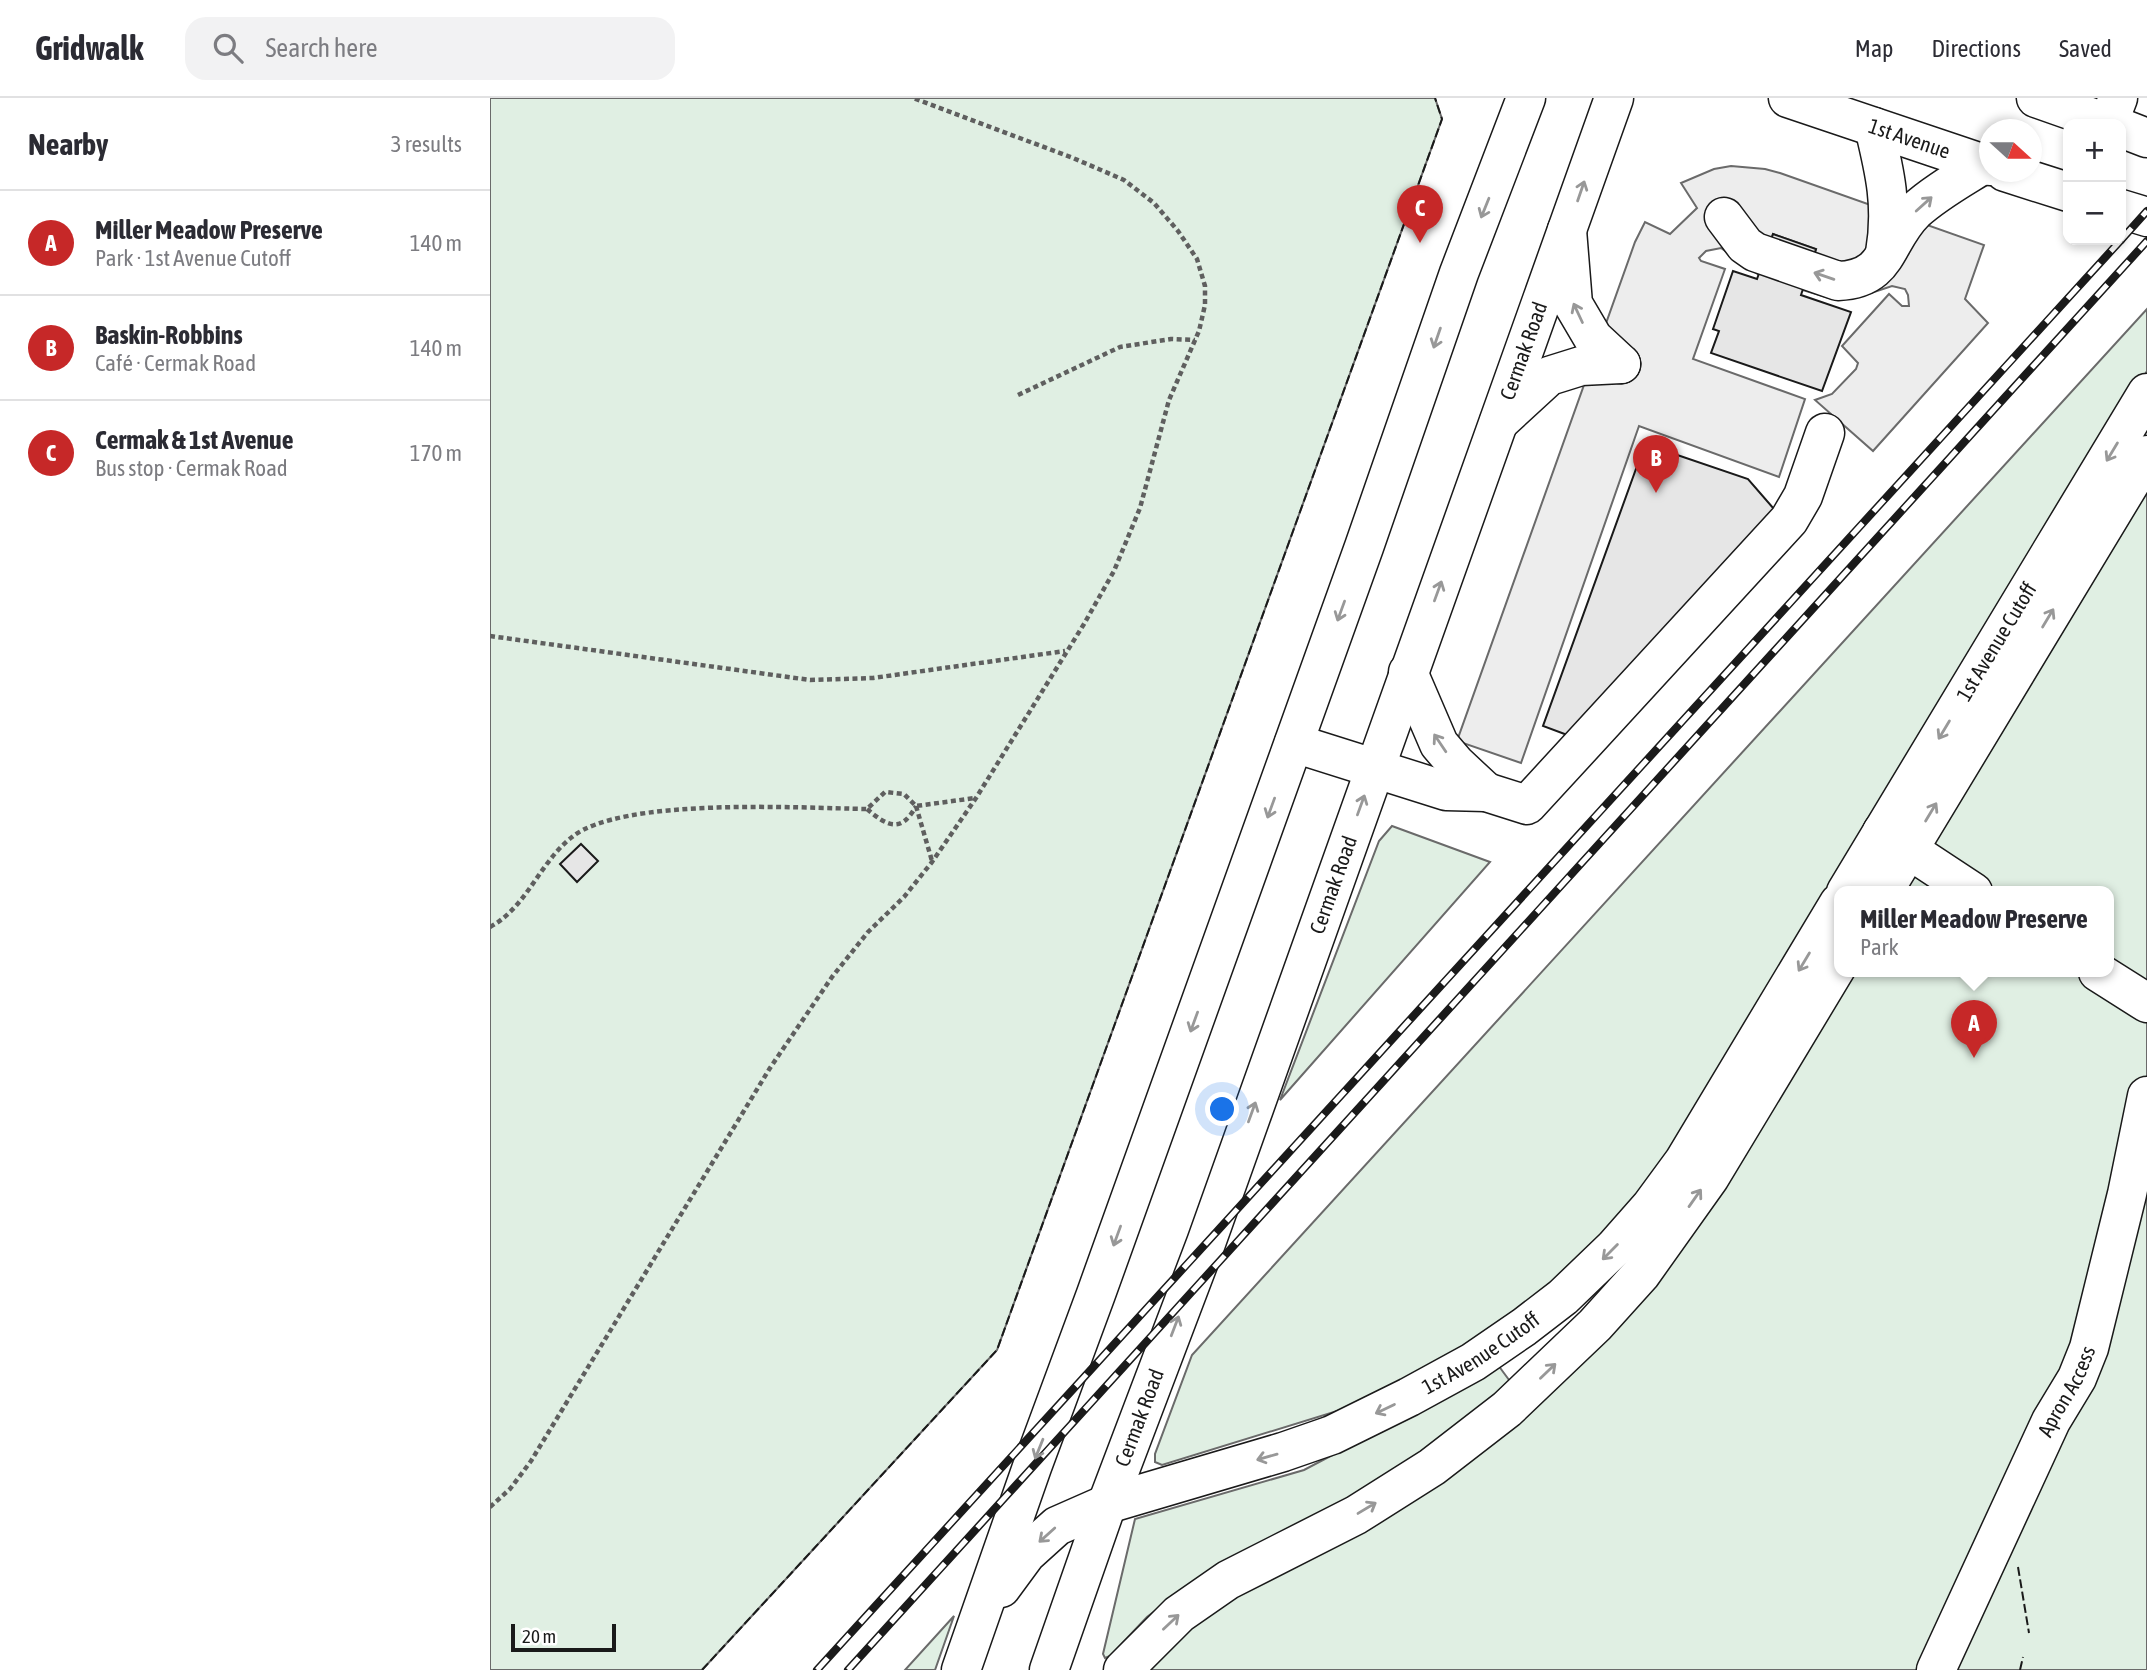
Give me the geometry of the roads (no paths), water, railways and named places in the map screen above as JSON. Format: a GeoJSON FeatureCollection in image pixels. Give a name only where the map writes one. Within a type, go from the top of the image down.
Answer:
{"type":"FeatureCollection","features":[{"type":"Feature","properties":{"kind":"main road"},"geometry":{"type":"LineString","coordinates":[[1495,98],[1503,161]]}},
{"type":"Feature","properties":{"kind":"main road"},"geometry":{"type":"LineString","coordinates":[[961,1670],[1294,743],[1459,273],[1526,98]]}},
{"type":"Feature","properties":{"kind":"main road","name":"Cermak Road"},"geometry":{"type":"LineString","coordinates":[[1049,1670],[1107,1504],[1206,1243],[1614,98]]}},
{"type":"Feature","properties":{"kind":"main road","name":"1st Avenue"},"geometry":{"type":"LineString","coordinates":[[1788,98],[1979,162]]}},
{"type":"Feature","properties":{"kind":"main road"},"geometry":{"type":"LineString","coordinates":[[2036,98],[2095,119]]}},
{"type":"Feature","properties":{"kind":"main road"},"geometry":{"type":"LineString","coordinates":[[2111,119],[2118,98]]}},
{"type":"Feature","properties":{"kind":"main road"},"geometry":{"type":"LineString","coordinates":[[1874,127],[1886,177],[1889,206],[1884,259]]}},
{"type":"Feature","properties":{"kind":"main road"},"geometry":{"type":"LineString","coordinates":[[2126,130],[2147,138]]}},
{"type":"Feature","properties":{"kind":"main road"},"geometry":{"type":"LineString","coordinates":[[1724,217],[1745,245],[1755,252],[1838,281],[1868,275],[1884,259],[1903,225],[1913,214],[1935,194],[1979,174]]}},
{"type":"Feature","properties":{"kind":"main road","name":"1st Avenue"},"geometry":{"type":"LineString","coordinates":[[2038,182],[2063,190]]}},
{"type":"Feature","properties":{"kind":"main road"},"geometry":{"type":"LineString","coordinates":[[2126,211],[2147,217]]}},
{"type":"Feature","properties":{"kind":"main road"},"geometry":{"type":"LineString","coordinates":[[1499,422],[1549,376],[1592,364],[1621,364],[1593,338],[1573,304],[1567,230]]}},
{"type":"Feature","properties":{"kind":"main road","name":"1st Avenue Cutoff"},"geometry":{"type":"LineString","coordinates":[[1884,886],[1895,841],[2147,393]]}},
{"type":"Feature","properties":{"kind":"main road"},"geometry":{"type":"LineString","coordinates":[[1294,743],[1446,791],[1486,792],[1527,805],[1789,520],[1803,496],[1825,433]]}},
{"type":"Feature","properties":{"kind":"main road","name":"1st Avenue Cutoff"},"geometry":{"type":"LineString","coordinates":[[1852,886],[1895,841],[2147,455]]}},
{"type":"Feature","properties":{"kind":"main road"},"geometry":{"type":"LineString","coordinates":[[1408,672],[1439,744],[1486,792]]}},
{"type":"Feature","properties":{"kind":"main road"},"geometry":{"type":"LineString","coordinates":[[1895,841],[1964,886]]}},
{"type":"Feature","properties":{"kind":"main road","name":"1st Avenue Cutoff"},"geometry":{"type":"LineString","coordinates":[[979,1618],[1026,1554],[1057,1526],[1107,1504],[1332,1435],[1473,1362],[1563,1297],[1621,1240],[1651,1206],[1684,1161],[1834,911]]}},
{"type":"Feature","properties":{"kind":"main road"},"geometry":{"type":"LineString","coordinates":[[1123,1670],[1179,1614],[1228,1580],[1356,1515],[1432,1467],[1507,1409],[1595,1325],[1641,1274],[1710,1177],[1834,971]]}},
{"type":"Feature","properties":{"kind":"main road"},"geometry":{"type":"LineString","coordinates":[[2106,977],[2147,1003]]}},
{"type":"Feature","properties":{"kind":"main road","name":"Apron Access"},"geometry":{"type":"LineString","coordinates":[[1936,1670],[2051,1421],[2077,1378],[2089,1348],[2127,1194],[2147,1096]]}},
{"type":"Feature","properties":{"kind":"railway"},"geometry":{"type":"LineString","coordinates":[[2126,234],[2147,211]]}},
{"type":"Feature","properties":{"kind":"railway"},"geometry":{"type":"LineString","coordinates":[[848,1670],[2147,241]]}},
{"type":"Feature","properties":{"kind":"railway"},"geometry":{"type":"LineString","coordinates":[[817,1670],[2116,245]]}},
{"type":"Feature","properties":{"kind":"place","name":"Cermak & 1st Avenue"},"geometry":{"type":"Point","coordinates":[1420,243]}},
{"type":"Feature","properties":{"kind":"place","name":"Baskin-Robbins"},"geometry":{"type":"Point","coordinates":[1656,493]}},
{"type":"Feature","properties":{"kind":"place","name":"Miller Meadow Preserve"},"geometry":{"type":"Point","coordinates":[1974,1058]}}]}
